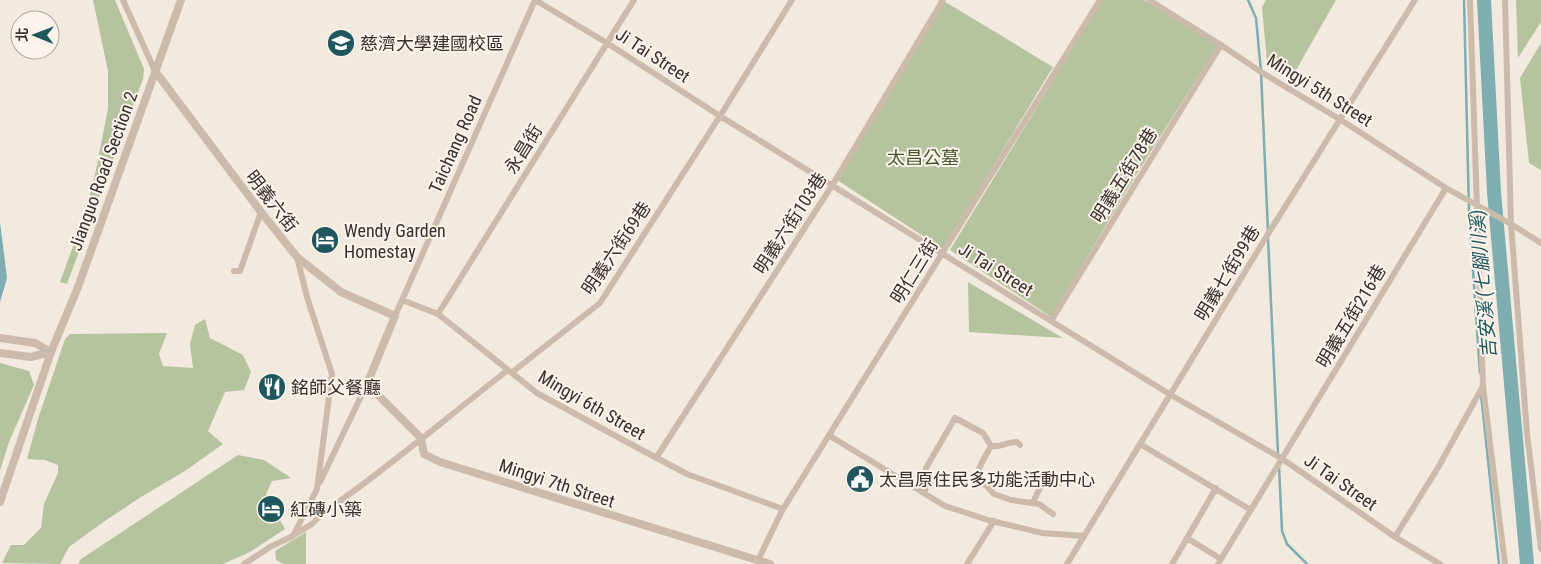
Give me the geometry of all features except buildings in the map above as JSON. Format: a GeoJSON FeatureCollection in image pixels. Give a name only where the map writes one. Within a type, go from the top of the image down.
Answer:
{"type":"FeatureCollection","features":[{"type":"Feature","properties":{"kind":"street"},"geometry":{"type":"LineString","coordinates":[[123,0],[155,71]]}},
{"type":"Feature","properties":{"kind":"street","name":"Jianguo Road Section 2"},"geometry":{"type":"LineString","coordinates":[[0,502],[51,352],[78,287],[181,0]]}},
{"type":"Feature","properties":{"kind":"street","name":"Ji Tai Street"},"geometry":{"type":"LineString","coordinates":[[535,0],[607,43],[720,116],[833,184],[942,254],[1171,394],[1281,458],[1395,537],[1440,564]]}},
{"type":"Feature","properties":{"kind":"street","name":"Taichang Road"},"geometry":{"type":"LineString","coordinates":[[367,384],[402,300],[535,0]]}},
{"type":"Feature","properties":{"kind":"street","name":"永昌街"},"geometry":{"type":"LineString","coordinates":[[438,314],[634,0]]}},
{"type":"Feature","properties":{"kind":"street","name":"明義六街69巷"},"geometry":{"type":"LineString","coordinates":[[244,564],[312,524],[323,513],[408,451],[421,438],[515,370],[600,303],[792,0]]}},
{"type":"Feature","properties":{"kind":"street","name":"明義六街103巷"},"geometry":{"type":"LineString","coordinates":[[656,458],[833,184],[943,0]]}},
{"type":"Feature","properties":{"kind":"street","name":"明仁三街"},"geometry":{"type":"LineString","coordinates":[[758,560],[783,509],[1100,0]]}},
{"type":"Feature","properties":{"kind":"street","name":"Mingyi 5th Street"},"geometry":{"type":"LineString","coordinates":[[1149,0],[1446,188],[1541,243]]}},
{"type":"Feature","properties":{"kind":"street","name":"明義七街99巷"},"geometry":{"type":"LineString","coordinates":[[1067,564],[1268,234],[1415,0]]}},
{"type":"Feature","properties":{"kind":"street"},"geometry":{"type":"LineString","coordinates":[[1470,0],[1483,386],[1506,564]]}},
{"type":"Feature","properties":{"kind":"street"},"geometry":{"type":"LineString","coordinates":[[1505,0],[1511,224],[1527,433],[1541,549]]}},
{"type":"Feature","properties":{"kind":"street","name":"明義五街78巷"},"geometry":{"type":"LineString","coordinates":[[1052,321],[1221,44]]}},
{"type":"Feature","properties":{"kind":"street","name":"明義六街"},"geometry":{"type":"LineString","coordinates":[[155,71],[297,257],[341,292],[395,316]]}},
{"type":"Feature","properties":{"kind":"street","name":"明義五街216巷"},"geometry":{"type":"LineString","coordinates":[[1220,562],[1281,458],[1446,188]]}},
{"type":"Feature","properties":{"kind":"street"},"geometry":{"type":"LineString","coordinates":[[234,272],[240,271],[261,212]]}},
{"type":"Feature","properties":{"kind":"street"},"geometry":{"type":"LineString","coordinates":[[297,257],[307,297],[332,374],[317,489]]}},
{"type":"Feature","properties":{"kind":"street","name":"Mingyi 6th Street"},"geometry":{"type":"LineString","coordinates":[[402,300],[438,314],[537,393],[687,474],[783,509]]}},
{"type":"Feature","properties":{"kind":"street"},"geometry":{"type":"LineString","coordinates":[[0,338],[35,342],[51,352]]}},
{"type":"Feature","properties":{"kind":"street"},"geometry":{"type":"LineString","coordinates":[[0,353],[31,357],[51,352]]}},
{"type":"Feature","properties":{"kind":"street"},"geometry":{"type":"LineString","coordinates":[[293,536],[367,384]]}},
{"type":"Feature","properties":{"kind":"street","name":"Mingyi 7th Street"},"geometry":{"type":"LineString","coordinates":[[367,384],[421,438],[424,454],[440,462],[770,564]]}},
{"type":"Feature","properties":{"kind":"street"},"geometry":{"type":"LineString","coordinates":[[1395,537],[1439,466],[1483,386]]}},
{"type":"Feature","properties":{"kind":"street"},"geometry":{"type":"LineString","coordinates":[[925,494],[926,468],[955,418],[983,433],[991,446]]}},
{"type":"Feature","properties":{"kind":"street"},"geometry":{"type":"LineString","coordinates":[[830,436],[945,506],[1042,533],[1084,536]]}},
{"type":"Feature","properties":{"kind":"street"},"geometry":{"type":"LineString","coordinates":[[991,446],[998,447],[1011,442],[1017,442],[1020,445]]}},
{"type":"Feature","properties":{"kind":"street"},"geometry":{"type":"LineString","coordinates":[[1140,444],[1251,510]]}},
{"type":"Feature","properties":{"kind":"street"},"geometry":{"type":"LineString","coordinates":[[991,446],[980,466],[977,476],[994,494],[1011,500],[1039,504],[1053,514]]}},
{"type":"Feature","properties":{"kind":"street"},"geometry":{"type":"LineString","coordinates":[[1033,503],[1035,494],[1048,480],[1059,483]]}},
{"type":"Feature","properties":{"kind":"street"},"geometry":{"type":"LineString","coordinates":[[1172,564],[1216,488]]}},
{"type":"Feature","properties":{"kind":"street"},"geometry":{"type":"LineString","coordinates":[[967,564],[994,521]]}},
{"type":"Feature","properties":{"kind":"street"},"geometry":{"type":"LineString","coordinates":[[1187,538],[1220,562]]}},
{"type":"Feature","properties":{"kind":"green space"},"geometry":{"type":"Polygon","coordinates":[[[93,0],[115,0],[144,69],[143,79],[67,284],[60,282],[86,211],[108,108],[108,71],[93,0]]]}},
{"type":"Feature","properties":{"kind":"green space","name":"太昌公墓"},"geometry":{"type":"Polygon","coordinates":[[[942,0],[1053,67],[943,249],[834,178],[942,0]]]}},
{"type":"Feature","properties":{"kind":"green space"},"geometry":{"type":"Polygon","coordinates":[[[1102,0],[1144,0],[1218,45],[1136,175],[1051,317],[950,250],[1102,0]]]}},
{"type":"Feature","properties":{"kind":"green space"},"geometry":{"type":"Polygon","coordinates":[[[1266,0],[1336,0],[1291,79],[1267,62],[1262,7],[1266,0]]]}},
{"type":"Feature","properties":{"kind":"green space"},"geometry":{"type":"Polygon","coordinates":[[[1516,0],[1541,0],[1541,22],[1518,58],[1516,0]]]}},
{"type":"Feature","properties":{"kind":"green space"},"geometry":{"type":"Polygon","coordinates":[[[1541,43],[1541,170],[1529,163],[1520,78],[1541,43]]]}},
{"type":"Feature","properties":{"kind":"green space"},"geometry":{"type":"Polygon","coordinates":[[[968,282],[1063,338],[969,332],[968,282]]]}},
{"type":"Feature","properties":{"kind":"green space"},"geometry":{"type":"Polygon","coordinates":[[[205,319],[210,338],[243,355],[251,372],[244,390],[225,392],[208,431],[223,444],[185,471],[102,523],[69,547],[60,564],[2,563],[11,545],[24,545],[41,528],[44,504],[58,473],[58,465],[45,460],[27,459],[38,419],[65,339],[70,334],[167,333],[159,354],[163,366],[193,368],[190,344],[195,325],[205,319]]]}},
{"type":"Feature","properties":{"kind":"green space"},"geometry":{"type":"Polygon","coordinates":[[[0,363],[29,371],[34,385],[9,442],[0,471],[0,363]]]}},
{"type":"Feature","properties":{"kind":"green space"},"geometry":{"type":"Polygon","coordinates":[[[238,455],[264,460],[291,478],[272,481],[266,494],[285,529],[250,552],[223,564],[78,564],[81,559],[238,455]]]}},
{"type":"Feature","properties":{"kind":"green space"},"geometry":{"type":"Polygon","coordinates":[[[306,532],[306,564],[284,564],[276,560],[275,551],[306,532]]]}},
{"type":"Feature","properties":{"kind":"water"},"geometry":{"type":"Polygon","coordinates":[[[0,222],[7,278],[0,302],[0,222]]]}},
{"type":"Feature","properties":{"kind":"waterway"},"geometry":{"type":"LineString","coordinates":[[1248,0],[1256,18],[1261,72],[1268,232]]}},
{"type":"Feature","properties":{"kind":"waterway"},"geometry":{"type":"LineString","coordinates":[[1464,0],[1469,212],[1480,373]]}},
{"type":"Feature","properties":{"kind":"waterway","name":"吉安溪 (七腳川溪)"},"geometry":{"type":"LineString","coordinates":[[1484,0],[1494,192],[1527,564]]}},
{"type":"Feature","properties":{"kind":"waterway"},"geometry":{"type":"LineString","coordinates":[[1268,238],[1278,454]]}},
{"type":"Feature","properties":{"kind":"waterway"},"geometry":{"type":"LineString","coordinates":[[1481,394],[1499,564]]}},
{"type":"Feature","properties":{"kind":"waterway"},"geometry":{"type":"LineString","coordinates":[[1279,467],[1282,531],[1287,544],[1307,564]]}},
{"type":"Feature","properties":{"kind":"place","name":"慈濟大學建國校區"},"geometry":{"type":"Point","coordinates":[341,43]}},
{"type":"Feature","properties":{"kind":"place","name":"Wendy Garden Homestay"},"geometry":{"type":"Point","coordinates":[325,240]}},
{"type":"Feature","properties":{"kind":"place","name":"銘師父餐廳"},"geometry":{"type":"Point","coordinates":[272,387]}},
{"type":"Feature","properties":{"kind":"place","name":"太昌原住民多功能活動中心"},"geometry":{"type":"Point","coordinates":[860,479]}},
{"type":"Feature","properties":{"kind":"place","name":"紅磚小築"},"geometry":{"type":"Point","coordinates":[271,509]}}]}
